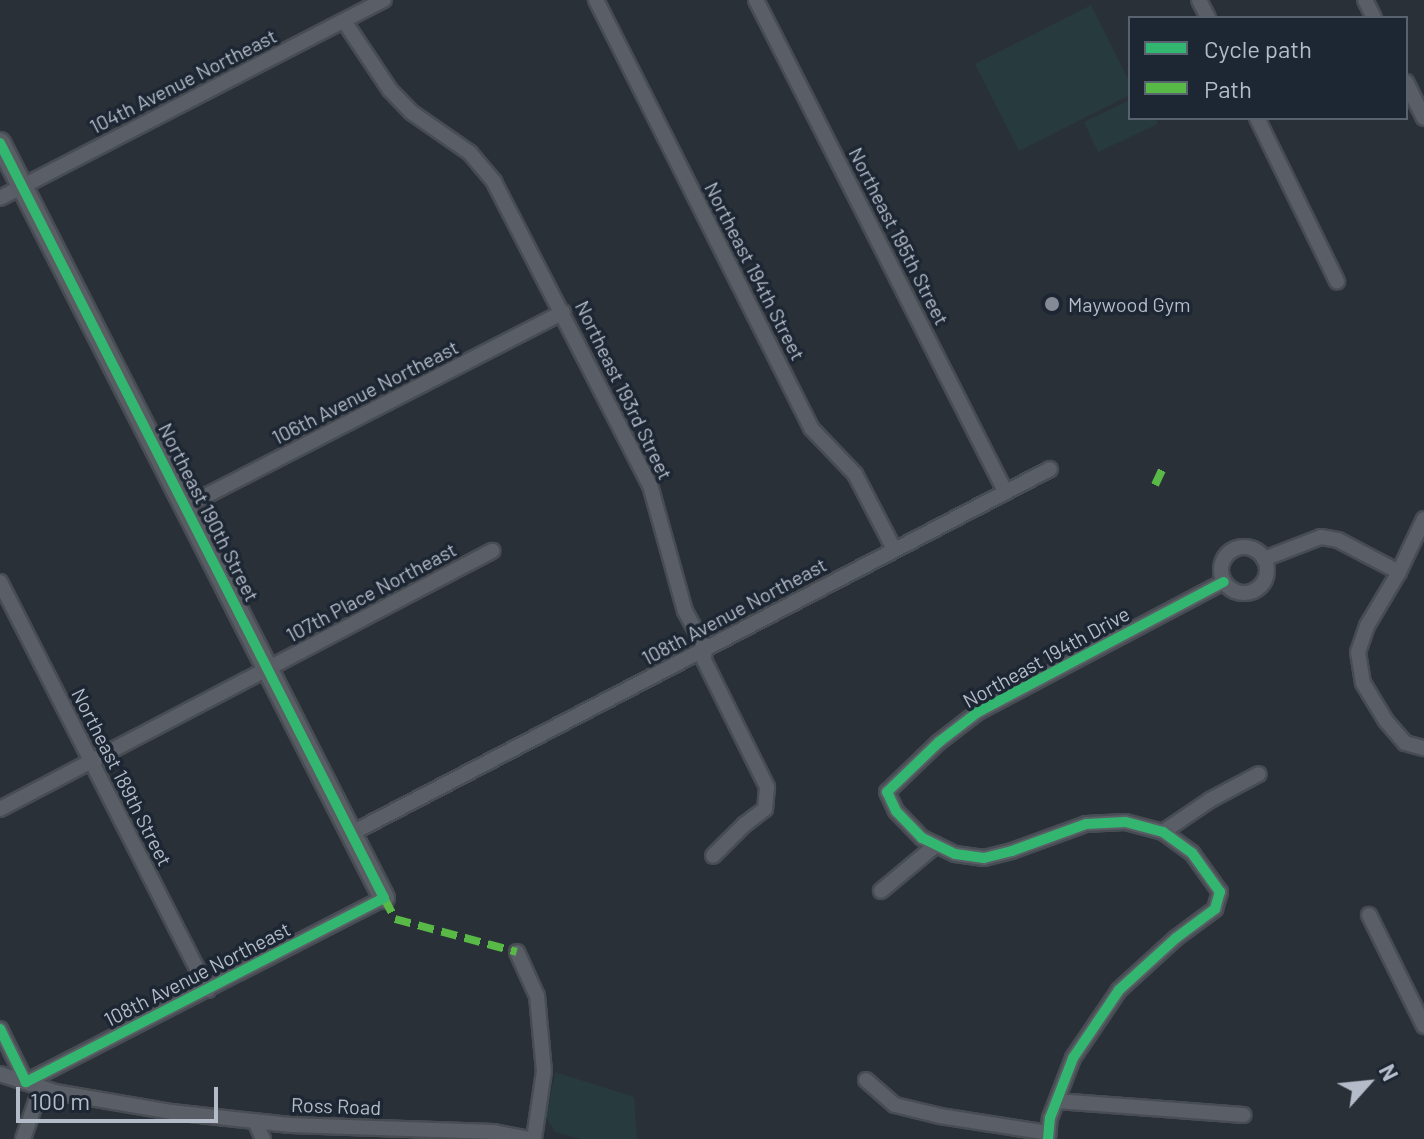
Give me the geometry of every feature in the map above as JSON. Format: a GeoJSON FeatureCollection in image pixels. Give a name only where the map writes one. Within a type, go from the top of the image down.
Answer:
{"type":"FeatureCollection","features":[{"type":"Feature","properties":{"kind":"street","name":"104th Avenue Northeast"},"geometry":{"type":"LineString","coordinates":[[0,198],[384,0]]}},
{"type":"Feature","properties":{"kind":"street","name":"Northeast 194th Street"},"geometry":{"type":"LineString","coordinates":[[596,0],[811,428],[855,474],[894,549]]}},
{"type":"Feature","properties":{"kind":"street","name":"Northeast 195th Street"},"geometry":{"type":"LineString","coordinates":[[756,0],[1005,491]]}},
{"type":"Feature","properties":{"kind":"street","name":"Northeast 193rd Street"},"geometry":{"type":"LineString","coordinates":[[344,21],[390,90],[411,112],[470,153],[494,182],[650,485],[685,611],[705,648],[704,660],[767,787],[765,809],[713,856]]}},
{"type":"Feature","properties":{"kind":"street"},"geometry":{"type":"LineString","coordinates":[[1408,86],[1424,118]]}},
{"type":"Feature","properties":{"kind":"street"},"geometry":{"type":"LineString","coordinates":[[1258,120],[1337,281]]}},
{"type":"Feature","properties":{"kind":"street","name":"Northeast 190th Street"},"geometry":{"type":"LineString","coordinates":[[0,143],[384,898]]}},
{"type":"Feature","properties":{"kind":"street","name":"106th Avenue Northeast"},"geometry":{"type":"LineString","coordinates":[[186,506],[563,312]]}},
{"type":"Feature","properties":{"kind":"street","name":"108th Avenue Northeast"},"geometry":{"type":"LineString","coordinates":[[352,833],[1050,469]]}},
{"type":"Feature","properties":{"kind":"street"},"geometry":{"type":"LineString","coordinates":[[1424,519],[1399,572],[1367,626],[1358,652],[1363,683],[1386,721],[1405,743],[1424,748]]}},
{"type":"Feature","properties":{"kind":"street"},"geometry":{"type":"LineString","coordinates":[[1264,559],[1310,540],[1329,538],[1399,572]]}},
{"type":"Feature","properties":{"kind":"street"},"geometry":{"type":"LineString","coordinates":[[1249,548],[1264,559],[1266,578],[1258,588],[1240,593],[1224,582],[1222,563],[1230,552],[1249,548]]}},
{"type":"Feature","properties":{"kind":"street","name":"107th Place Northeast"},"geometry":{"type":"LineString","coordinates":[[0,809],[492,551]]}},
{"type":"Feature","properties":{"kind":"street","name":"Northeast 189th Street"},"geometry":{"type":"LineString","coordinates":[[0,582],[208,990]]}},
{"type":"Feature","properties":{"kind":"street","name":"Northeast 194th Drive"},"geometry":{"type":"LineString","coordinates":[[1048,1136],[1073,1058],[1119,990],[1176,938],[1215,909],[1220,892],[1192,853],[1163,832],[1125,822],[1086,824],[984,858],[955,854],[922,838],[896,811],[887,792],[939,742],[978,712],[1036,678],[1224,582]]}},
{"type":"Feature","properties":{"kind":"street"},"geometry":{"type":"LineString","coordinates":[[1163,832],[1210,800],[1259,774]]}},
{"type":"Feature","properties":{"kind":"street"},"geometry":{"type":"LineString","coordinates":[[881,891],[936,845]]}},
{"type":"Feature","properties":{"kind":"street","name":"108th Avenue Northeast"},"geometry":{"type":"LineString","coordinates":[[34,1084],[384,898]]}},
{"type":"Feature","properties":{"kind":"street"},"geometry":{"type":"LineString","coordinates":[[1369,915],[1424,1026]]}},
{"type":"Feature","properties":{"kind":"street"},"geometry":{"type":"LineString","coordinates":[[517,952],[537,996],[543,1056],[544,1071],[532,1139]]}},
{"type":"Feature","properties":{"kind":"street"},"geometry":{"type":"LineString","coordinates":[[0,1029],[34,1084],[23,1139]]}},
{"type":"Feature","properties":{"kind":"street","name":"Ross Road"},"geometry":{"type":"LineString","coordinates":[[0,1074],[34,1084],[172,1112],[255,1121],[494,1132],[532,1139]]}},
{"type":"Feature","properties":{"kind":"street"},"geometry":{"type":"LineString","coordinates":[[866,1080],[895,1105],[1048,1136]]}},
{"type":"Feature","properties":{"kind":"street"},"geometry":{"type":"LineString","coordinates":[[1057,1101],[1243,1115]]}},
{"type":"Feature","properties":{"kind":"street"},"geometry":{"type":"LineString","coordinates":[[255,1121],[263,1139]]}},
{"type":"Feature","properties":{"kind":"green space"},"geometry":{"type":"Polygon","coordinates":[[[1091,5],[1128,79],[1128,96],[1019,151],[975,64],[1091,5]]]}},
{"type":"Feature","properties":{"kind":"green space"},"geometry":{"type":"Polygon","coordinates":[[[1128,101],[1128,120],[1156,120],[1158,124],[1098,152],[1084,122],[1128,101]]]}},
{"type":"Feature","properties":{"kind":"green space"},"geometry":{"type":"Polygon","coordinates":[[[555,1072],[634,1097],[637,1139],[580,1139],[555,1132],[546,1117],[555,1072]]]}},
{"type":"Feature","properties":{"kind":"marked path"},"geometry":{"type":"LineString","coordinates":[[1155,485],[1164,466]]}},
{"type":"Feature","properties":{"kind":"marked path"},"geometry":{"type":"LineString","coordinates":[[384,898],[395,919],[517,952]]}},
{"type":"Feature","properties":{"kind":"cycle path"},"geometry":{"type":"LineString","coordinates":[[0,143],[384,898],[26,1082],[0,1029]]}},
{"type":"Feature","properties":{"kind":"cycle path"},"geometry":{"type":"LineString","coordinates":[[1048,1139],[1050,1118],[1073,1058],[1119,990],[1176,938],[1215,909],[1220,892],[1192,853],[1163,832],[1125,822],[1086,824],[984,858],[955,854],[922,838],[896,811],[887,792],[939,742],[978,712],[1224,582]]}},
{"type":"Feature","properties":{"kind":"place","name":"Maywood Gym"},"geometry":{"type":"Point","coordinates":[1052,304]}}]}
